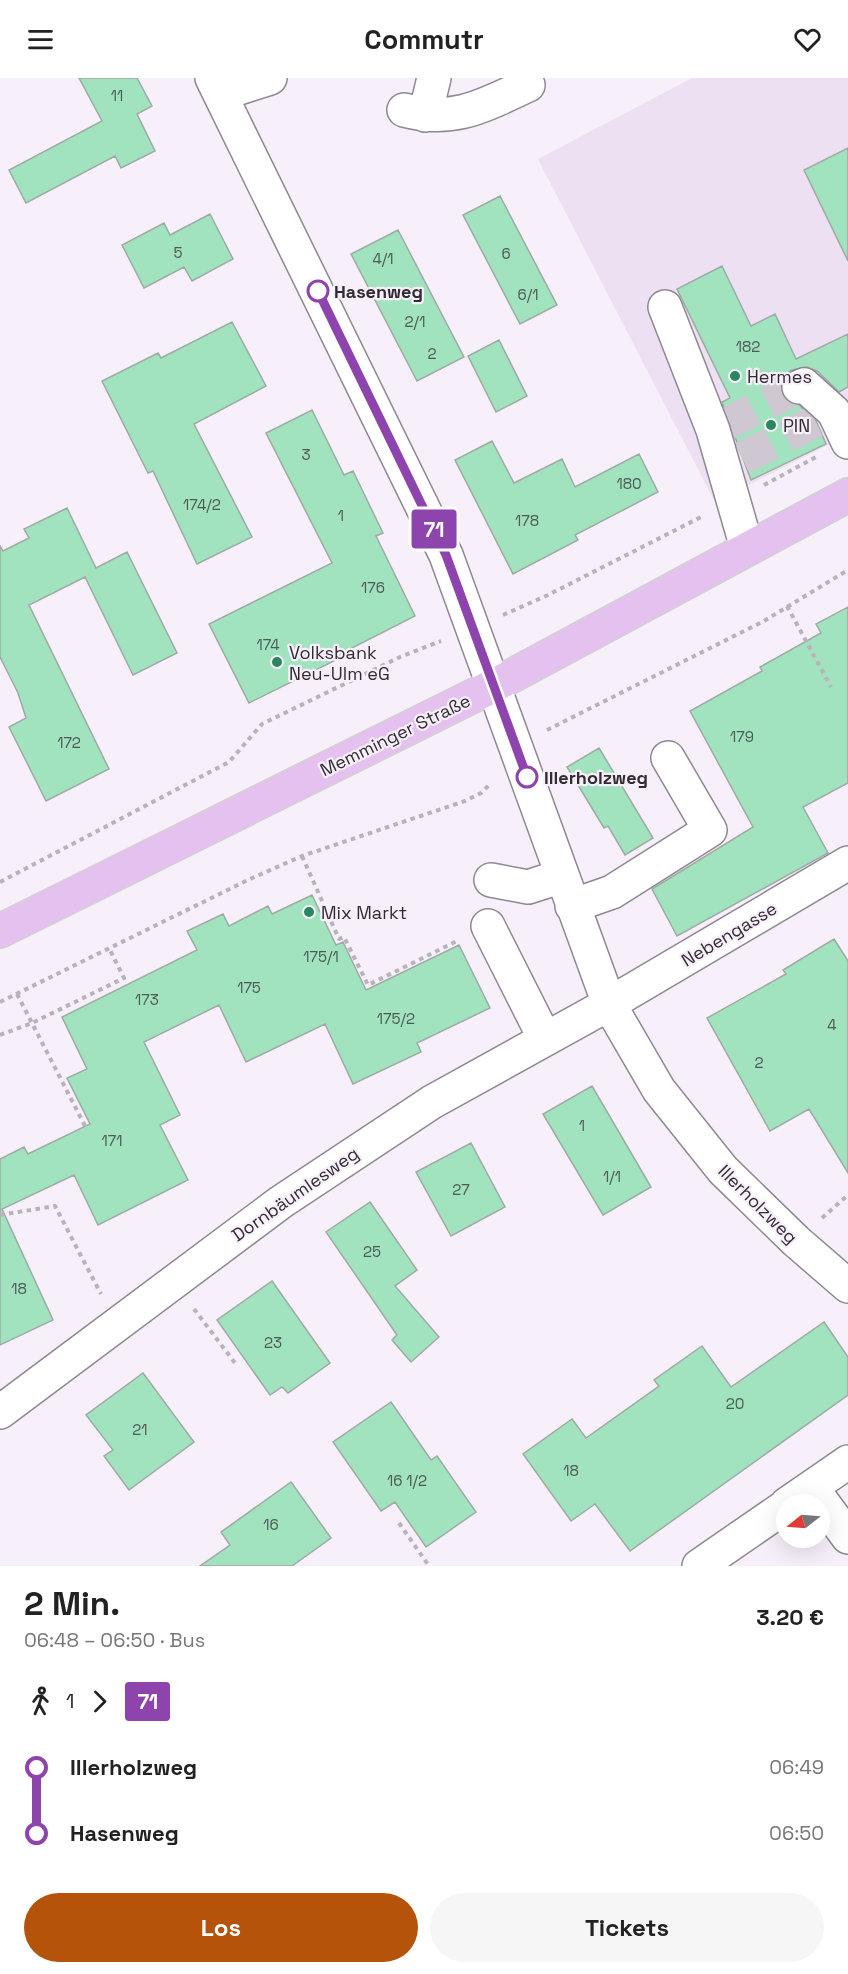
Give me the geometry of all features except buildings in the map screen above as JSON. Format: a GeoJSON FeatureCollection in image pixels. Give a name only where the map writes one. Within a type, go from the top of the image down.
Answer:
{"type":"FeatureCollection","features":[{"type":"Feature","properties":{"kind":"main road","name":"Memminger Straße"},"geometry":{"type":"LineString","coordinates":[[0,931],[495,685],[848,495]]}},
{"type":"Feature","properties":{"kind":"street"},"geometry":{"type":"LineString","coordinates":[[270,78],[216,86],[393,442],[446,555],[495,685]]}},
{"type":"Feature","properties":{"kind":"street"},"geometry":{"type":"LineString","coordinates":[[434,78],[414,113],[471,112],[528,86]]}},
{"type":"Feature","properties":{"kind":"street"},"geometry":{"type":"LineString","coordinates":[[665,307],[734,462],[735,500],[747,548]]}},
{"type":"Feature","properties":{"kind":"street"},"geometry":{"type":"LineString","coordinates":[[799,387],[804,385],[825,417],[848,442]]}},
{"type":"Feature","properties":{"kind":"street","name":"Illerholzweg"},"geometry":{"type":"LineString","coordinates":[[495,685],[609,1004],[659,1090],[729,1178],[848,1286]]}},
{"type":"Feature","properties":{"kind":"street"},"geometry":{"type":"LineString","coordinates":[[491,880],[567,891],[612,892],[710,830],[668,758]]}},
{"type":"Feature","properties":{"kind":"street","name":"Nebengasse"},"geometry":{"type":"LineString","coordinates":[[609,1004],[848,863]]}},
{"type":"Feature","properties":{"kind":"street"},"geometry":{"type":"LineString","coordinates":[[478,931],[545,1040]]}},
{"type":"Feature","properties":{"kind":"street","name":"Dornbäumlesweg"},"geometry":{"type":"LineString","coordinates":[[0,1412],[281,1202],[432,1102],[609,1004]]}},
{"type":"Feature","properties":{"kind":"street"},"geometry":{"type":"LineString","coordinates":[[802,1494],[848,1462]]}},
{"type":"Feature","properties":{"kind":"street"},"geometry":{"type":"LineString","coordinates":[[699,1566],[776,1512]]}},
{"type":"Feature","properties":{"kind":"street"},"geometry":{"type":"LineString","coordinates":[[830,1524],[848,1537]]}},
{"type":"Feature","properties":{"kind":"path"},"geometry":{"type":"LineString","coordinates":[[0,882],[229,762],[262,724],[400,657],[548,596],[848,442]]}},
{"type":"Feature","properties":{"kind":"path"},"geometry":{"type":"LineString","coordinates":[[0,1002],[302,856],[481,793],[548,730],[764,621],[848,570]]}},
{"type":"Feature","properties":{"kind":"path"},"geometry":{"type":"LineString","coordinates":[[787,606],[831,687]]}},
{"type":"Feature","properties":{"kind":"path"},"geometry":{"type":"LineString","coordinates":[[302,856],[339,939],[344,937],[368,985],[478,931]]}},
{"type":"Feature","properties":{"kind":"path"},"geometry":{"type":"LineString","coordinates":[[0,1035],[32,1023],[124,978],[109,948]]}},
{"type":"Feature","properties":{"kind":"path"},"geometry":{"type":"LineString","coordinates":[[17,994],[85,1126]]}},
{"type":"Feature","properties":{"kind":"path"},"geometry":{"type":"LineString","coordinates":[[0,1215],[55,1206],[117,1323]]}},
{"type":"Feature","properties":{"kind":"path"},"geometry":{"type":"LineString","coordinates":[[173,1281],[235,1364]]}},
{"type":"Feature","properties":{"kind":"path"},"geometry":{"type":"LineString","coordinates":[[399,1523],[429,1566]]}},
{"type":"Feature","properties":{"kind":"shaded area"},"geometry":{"type":"Polygon","coordinates":[[[692,78],[848,78],[848,435],[715,502],[538,159],[692,78]]]}},
{"type":"Feature","properties":{"kind":"tunnel"},"geometry":{"type":"LineString","coordinates":[[724,425],[799,387]]}},
{"type":"Feature","properties":{"kind":"tunnel"},"geometry":{"type":"LineString","coordinates":[[742,458],[816,421]]}},
{"type":"Feature","properties":{"kind":"bus line","name":"71"},"geometry":{"type":"LineString","coordinates":[[318,291],[388,431],[446,555],[527,777]]}},
{"type":"Feature","properties":{"kind":"place","name":"Hasenweg"},"geometry":{"type":"Point","coordinates":[318,291]}},
{"type":"Feature","properties":{"kind":"place","name":"Hermes"},"geometry":{"type":"Point","coordinates":[735,376]}},
{"type":"Feature","properties":{"kind":"place","name":"PIN"},"geometry":{"type":"Point","coordinates":[771,425]}},
{"type":"Feature","properties":{"kind":"place","name":"Volksbank Neu-Ulm eG"},"geometry":{"type":"Point","coordinates":[277,662]}},
{"type":"Feature","properties":{"kind":"place","name":"Illerholzweg"},"geometry":{"type":"Point","coordinates":[527,777]}},
{"type":"Feature","properties":{"kind":"place","name":"Mix Markt"},"geometry":{"type":"Point","coordinates":[309,912]}}]}
